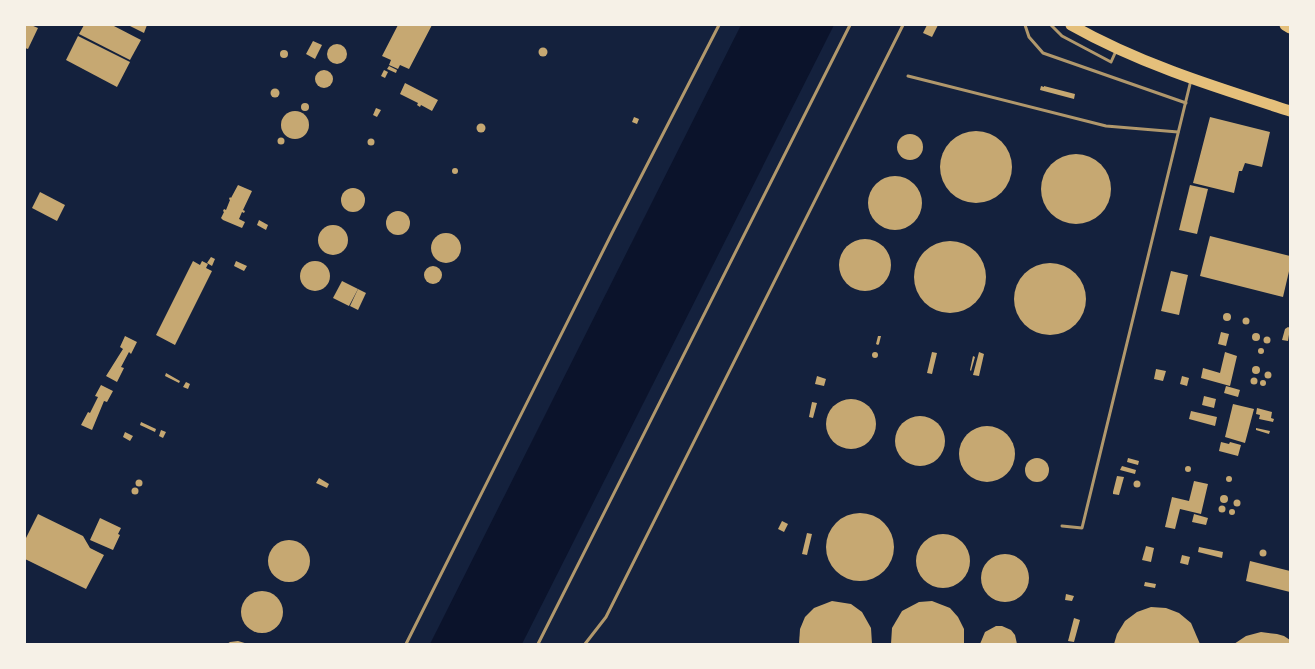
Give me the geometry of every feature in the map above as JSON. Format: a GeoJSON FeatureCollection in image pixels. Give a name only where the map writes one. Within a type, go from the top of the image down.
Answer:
{"type":"FeatureCollection","features":[{"type":"Feature","properties":{"kind":"highway"},"geometry":{"type":"LineString","coordinates":[[1071,25],[1191,80],[1290,111]]}},
{"type":"Feature","properties":{"kind":"highway"},"geometry":{"type":"LineString","coordinates":[[1285,25],[1290,28]]}},
{"type":"Feature","properties":{"kind":"lane"},"geometry":{"type":"LineString","coordinates":[[406,644],[612,233],[719,25]]}},
{"type":"Feature","properties":{"kind":"lane"},"geometry":{"type":"LineString","coordinates":[[538,644],[850,25]]}},
{"type":"Feature","properties":{"kind":"lane"},"geometry":{"type":"LineString","coordinates":[[585,644],[606,617],[903,25]]}},
{"type":"Feature","properties":{"kind":"lane"},"geometry":{"type":"LineString","coordinates":[[1025,25],[1029,37],[1043,53],[1186,103]]}},
{"type":"Feature","properties":{"kind":"lane"},"geometry":{"type":"LineString","coordinates":[[1051,25],[1062,36],[1111,62],[1118,48]]}},
{"type":"Feature","properties":{"kind":"lane"},"geometry":{"type":"LineString","coordinates":[[908,76],[1106,126],[1178,132]]}},
{"type":"Feature","properties":{"kind":"lane"},"geometry":{"type":"LineString","coordinates":[[1062,526],[1082,528],[1191,80]]}},
{"type":"Feature","properties":{"kind":"water"},"geometry":{"type":"Polygon","coordinates":[[[741,25],[834,25],[522,644],[430,644],[741,25]]]}},
{"type":"Feature","properties":{"kind":"building"},"geometry":{"type":"Polygon","coordinates":[[[25,25],[38,28],[28,49],[25,48],[25,25]]]}},
{"type":"Feature","properties":{"kind":"building"},"geometry":{"type":"Polygon","coordinates":[[[84,25],[112,25],[141,40],[130,60],[79,34],[84,25]]]}},
{"type":"Feature","properties":{"kind":"building"},"geometry":{"type":"Polygon","coordinates":[[[128,25],[147,25],[144,33],[128,25]]]}},
{"type":"Feature","properties":{"kind":"building"},"geometry":{"type":"Polygon","coordinates":[[[398,25],[432,25],[409,69],[400,65],[398,69],[389,65],[391,60],[382,56],[398,25]]]}},
{"type":"Feature","properties":{"kind":"building"},"geometry":{"type":"Polygon","coordinates":[[[927,25],[938,25],[932,37],[923,33],[927,25]]]}},
{"type":"Feature","properties":{"kind":"building"},"geometry":{"type":"Polygon","coordinates":[[[78,36],[130,62],[117,87],[66,60],[78,36]]]}},
{"type":"Feature","properties":{"kind":"building"},"geometry":{"type":"Polygon","coordinates":[[[313,41],[322,45],[315,59],[306,54],[313,41]]]}},
{"type":"Feature","properties":{"kind":"building"},"geometry":{"type":"Polygon","coordinates":[[[337,44],[344,47],[347,54],[344,61],[337,64],[330,61],[327,54],[330,47],[337,44]]]}},
{"type":"Feature","properties":{"kind":"building"},"geometry":{"type":"Polygon","coordinates":[[[543,48],[547,52],[543,56],[539,52],[543,48]]]}},
{"type":"Feature","properties":{"kind":"building"},"geometry":{"type":"Polygon","coordinates":[[[284,50],[288,54],[284,58],[280,54],[284,50]]]}},
{"type":"Feature","properties":{"kind":"building"},"geometry":{"type":"Polygon","coordinates":[[[389,66],[397,70],[396,73],[387,69],[389,66]]]}},
{"type":"Feature","properties":{"kind":"building"},"geometry":{"type":"Polygon","coordinates":[[[320,70],[328,70],[333,75],[331,86],[320,88],[315,83],[315,75],[320,70]]]}},
{"type":"Feature","properties":{"kind":"building"},"geometry":{"type":"Polygon","coordinates":[[[384,70],[388,72],[385,78],[381,76],[384,70]]]}},
{"type":"Feature","properties":{"kind":"building"},"geometry":{"type":"Polygon","coordinates":[[[405,83],[438,100],[432,111],[421,105],[420,107],[417,105],[418,103],[400,94],[405,83]]]}},
{"type":"Feature","properties":{"kind":"building"},"geometry":{"type":"Polygon","coordinates":[[[1041,86],[1075,94],[1074,99],[1040,90],[1041,86]]]}},
{"type":"Feature","properties":{"kind":"building"},"geometry":{"type":"Polygon","coordinates":[[[275,88],[280,93],[275,98],[270,93],[275,88]]]}},
{"type":"Feature","properties":{"kind":"building"},"geometry":{"type":"Polygon","coordinates":[[[305,103],[309,107],[305,111],[301,107],[305,103]]]}},
{"type":"Feature","properties":{"kind":"building"},"geometry":{"type":"Polygon","coordinates":[[[376,108],[381,110],[377,117],[373,115],[376,108]]]}},
{"type":"Feature","properties":{"kind":"building"},"geometry":{"type":"Polygon","coordinates":[[[295,111],[305,115],[309,125],[305,135],[295,139],[285,135],[281,125],[285,115],[295,111]]]}},
{"type":"Feature","properties":{"kind":"building"},"geometry":{"type":"Polygon","coordinates":[[[634,117],[639,119],[637,124],[632,122],[634,117]]]}},
{"type":"Feature","properties":{"kind":"building"},"geometry":{"type":"Polygon","coordinates":[[[1210,117],[1270,132],[1262,167],[1245,163],[1242,171],[1239,171],[1234,193],[1193,183],[1210,117]]]}},
{"type":"Feature","properties":{"kind":"building"},"geometry":{"type":"Polygon","coordinates":[[[481,124],[485,128],[481,132],[477,128],[481,124]]]}},
{"type":"Feature","properties":{"kind":"building"},"geometry":{"type":"Polygon","coordinates":[[[969,131],[983,131],[1002,141],[1012,160],[1012,174],[1002,193],[983,203],[969,203],[950,193],[940,174],[940,160],[950,141],[969,131]]]}},
{"type":"Feature","properties":{"kind":"building"},"geometry":{"type":"Polygon","coordinates":[[[910,134],[919,138],[923,147],[919,156],[910,160],[901,156],[897,147],[901,138],[910,134]]]}},
{"type":"Feature","properties":{"kind":"building"},"geometry":{"type":"Polygon","coordinates":[[[281,138],[284,141],[281,144],[278,141],[281,138]]]}},
{"type":"Feature","properties":{"kind":"building"},"geometry":{"type":"Polygon","coordinates":[[[371,139],[374,142],[371,145],[368,142],[371,139]]]}},
{"type":"Feature","properties":{"kind":"building"},"geometry":{"type":"Polygon","coordinates":[[[1076,154],[1089,157],[1101,164],[1108,176],[1111,189],[1108,202],[1101,214],[1089,221],[1076,224],[1063,221],[1051,214],[1044,202],[1041,189],[1044,176],[1051,164],[1063,157],[1076,154]]]}},
{"type":"Feature","properties":{"kind":"building"},"geometry":{"type":"Polygon","coordinates":[[[455,168],[458,171],[455,174],[452,171],[455,168]]]}},
{"type":"Feature","properties":{"kind":"building"},"geometry":{"type":"Polygon","coordinates":[[[895,176],[905,178],[914,184],[920,193],[922,203],[920,213],[914,222],[905,228],[895,230],[885,228],[876,222],[870,213],[868,203],[870,193],[876,184],[885,178],[895,176]]]}},
{"type":"Feature","properties":{"kind":"building"},"geometry":{"type":"Polygon","coordinates":[[[238,185],[252,191],[243,210],[245,211],[244,213],[242,212],[239,219],[245,222],[242,228],[221,218],[230,197],[238,185]]]}},
{"type":"Feature","properties":{"kind":"building"},"geometry":{"type":"Polygon","coordinates":[[[1190,185],[1208,189],[1197,234],[1179,230],[1190,185]]]}},
{"type":"Feature","properties":{"kind":"building"},"geometry":{"type":"Polygon","coordinates":[[[353,188],[362,191],[365,200],[362,209],[353,212],[344,209],[341,200],[344,191],[353,188]]]}},
{"type":"Feature","properties":{"kind":"building"},"geometry":{"type":"Polygon","coordinates":[[[40,192],[65,205],[57,221],[32,208],[40,192]]]}},
{"type":"Feature","properties":{"kind":"building"},"geometry":{"type":"Polygon","coordinates":[[[398,211],[403,212],[409,218],[409,228],[403,234],[398,235],[393,234],[387,228],[386,223],[387,218],[393,212],[398,211]]]}},
{"type":"Feature","properties":{"kind":"building"},"geometry":{"type":"Polygon","coordinates":[[[259,220],[268,225],[266,230],[257,225],[259,220]]]}},
{"type":"Feature","properties":{"kind":"building"},"geometry":{"type":"Polygon","coordinates":[[[333,225],[344,229],[348,240],[344,251],[333,255],[322,251],[318,240],[322,229],[333,225]]]}},
{"type":"Feature","properties":{"kind":"building"},"geometry":{"type":"Polygon","coordinates":[[[446,233],[457,237],[461,248],[457,259],[446,263],[435,259],[431,248],[435,237],[446,233]]]}},
{"type":"Feature","properties":{"kind":"building"},"geometry":{"type":"Polygon","coordinates":[[[1210,236],[1290,256],[1290,267],[1283,297],[1200,276],[1210,236]]]}},
{"type":"Feature","properties":{"kind":"building"},"geometry":{"type":"Polygon","coordinates":[[[860,239],[870,239],[879,243],[887,251],[891,265],[887,279],[879,287],[870,291],[860,291],[851,287],[843,279],[839,270],[839,260],[843,251],[851,243],[860,239]]]}},
{"type":"Feature","properties":{"kind":"building"},"geometry":{"type":"Polygon","coordinates":[[[950,241],[970,247],[980,257],[986,277],[980,297],[970,307],[950,313],[930,307],[920,297],[914,277],[920,257],[930,247],[950,241]]]}},
{"type":"Feature","properties":{"kind":"building"},"geometry":{"type":"Polygon","coordinates":[[[211,257],[215,259],[212,266],[207,263],[211,257]]]}},
{"type":"Feature","properties":{"kind":"building"},"geometry":{"type":"Polygon","coordinates":[[[193,261],[200,265],[202,261],[208,264],[206,268],[212,271],[175,345],[156,335],[193,261]]]}},
{"type":"Feature","properties":{"kind":"building"},"geometry":{"type":"Polygon","coordinates":[[[236,261],[247,266],[244,271],[234,266],[236,261]]]}},
{"type":"Feature","properties":{"kind":"building"},"geometry":{"type":"Polygon","coordinates":[[[315,261],[326,265],[330,276],[326,287],[315,291],[304,287],[300,276],[304,265],[315,261]]]}},
{"type":"Feature","properties":{"kind":"building"},"geometry":{"type":"Polygon","coordinates":[[[1050,263],[1064,266],[1076,273],[1083,285],[1086,299],[1083,313],[1076,325],[1064,332],[1050,335],[1036,332],[1024,325],[1017,313],[1014,299],[1017,285],[1024,273],[1036,266],[1050,263]]]}},
{"type":"Feature","properties":{"kind":"building"},"geometry":{"type":"Polygon","coordinates":[[[433,266],[439,269],[442,275],[439,281],[433,284],[427,281],[424,275],[427,269],[433,266]]]}},
{"type":"Feature","properties":{"kind":"building"},"geometry":{"type":"Polygon","coordinates":[[[1171,271],[1188,275],[1179,315],[1161,311],[1171,271]]]}},
{"type":"Feature","properties":{"kind":"building"},"geometry":{"type":"Polygon","coordinates":[[[342,281],[358,289],[349,306],[333,298],[342,281]]]}},
{"type":"Feature","properties":{"kind":"building"},"geometry":{"type":"Polygon","coordinates":[[[358,289],[366,293],[358,310],[350,306],[358,289]]]}},
{"type":"Feature","properties":{"kind":"building"},"geometry":{"type":"Polygon","coordinates":[[[1227,313],[1231,317],[1227,321],[1223,317],[1227,313]]]}},
{"type":"Feature","properties":{"kind":"building"},"geometry":{"type":"Polygon","coordinates":[[[1246,317],[1250,321],[1246,325],[1242,321],[1246,317]]]}},
{"type":"Feature","properties":{"kind":"building"},"geometry":{"type":"Polygon","coordinates":[[[1290,328],[1288,341],[1282,340],[1285,329],[1290,328]]]}},
{"type":"Feature","properties":{"kind":"building"},"geometry":{"type":"Polygon","coordinates":[[[1221,332],[1229,334],[1226,346],[1218,344],[1221,332]]]}},
{"type":"Feature","properties":{"kind":"building"},"geometry":{"type":"Polygon","coordinates":[[[1256,333],[1260,337],[1256,341],[1252,337],[1256,333]]]}},
{"type":"Feature","properties":{"kind":"building"},"geometry":{"type":"Polygon","coordinates":[[[125,336],[137,342],[121,367],[124,368],[117,382],[106,376],[123,349],[120,347],[125,336]]]}},
{"type":"Feature","properties":{"kind":"building"},"geometry":{"type":"Polygon","coordinates":[[[878,336],[881,336],[878,345],[876,344],[878,336]]]}},
{"type":"Feature","properties":{"kind":"building"},"geometry":{"type":"Polygon","coordinates":[[[1267,337],[1270,340],[1267,343],[1264,340],[1267,337]]]}},
{"type":"Feature","properties":{"kind":"building"},"geometry":{"type":"Polygon","coordinates":[[[1261,348],[1264,351],[1261,354],[1258,351],[1261,348]]]}},
{"type":"Feature","properties":{"kind":"building"},"geometry":{"type":"Polygon","coordinates":[[[875,352],[878,355],[875,358],[872,355],[875,352]]]}},
{"type":"Feature","properties":{"kind":"building"},"geometry":{"type":"Polygon","coordinates":[[[932,352],[937,353],[932,374],[927,373],[932,352]]]}},
{"type":"Feature","properties":{"kind":"building"},"geometry":{"type":"Polygon","coordinates":[[[979,352],[984,354],[979,376],[973,375],[979,352]]]}},
{"type":"Feature","properties":{"kind":"building"},"geometry":{"type":"Polygon","coordinates":[[[1225,352],[1237,356],[1230,386],[1201,378],[1203,368],[1220,373],[1225,352]]]}},
{"type":"Feature","properties":{"kind":"building"},"geometry":{"type":"Polygon","coordinates":[[[973,356],[975,357],[971,371],[970,370],[973,356]]]}},
{"type":"Feature","properties":{"kind":"building"},"geometry":{"type":"Polygon","coordinates":[[[1256,366],[1260,370],[1256,374],[1252,370],[1256,366]]]}},
{"type":"Feature","properties":{"kind":"building"},"geometry":{"type":"Polygon","coordinates":[[[1156,369],[1166,371],[1163,381],[1154,379],[1156,369]]]}},
{"type":"Feature","properties":{"kind":"building"},"geometry":{"type":"Polygon","coordinates":[[[1268,372],[1271,375],[1268,378],[1265,375],[1268,372]]]}},
{"type":"Feature","properties":{"kind":"building"},"geometry":{"type":"Polygon","coordinates":[[[166,373],[180,381],[179,383],[165,376],[166,373]]]}},
{"type":"Feature","properties":{"kind":"building"},"geometry":{"type":"Polygon","coordinates":[[[817,376],[826,379],[824,386],[815,384],[817,376]]]}},
{"type":"Feature","properties":{"kind":"building"},"geometry":{"type":"Polygon","coordinates":[[[1182,376],[1189,378],[1187,386],[1180,384],[1182,376]]]}},
{"type":"Feature","properties":{"kind":"building"},"geometry":{"type":"Polygon","coordinates":[[[1254,378],[1257,381],[1254,384],[1251,381],[1254,378]]]}},
{"type":"Feature","properties":{"kind":"building"},"geometry":{"type":"Polygon","coordinates":[[[1263,380],[1266,383],[1263,386],[1260,383],[1263,380]]]}},
{"type":"Feature","properties":{"kind":"building"},"geometry":{"type":"Polygon","coordinates":[[[186,382],[190,384],[188,389],[183,387],[186,382]]]}},
{"type":"Feature","properties":{"kind":"building"},"geometry":{"type":"Polygon","coordinates":[[[101,385],[113,391],[107,402],[104,401],[92,430],[81,425],[98,397],[95,396],[101,385]]]}},
{"type":"Feature","properties":{"kind":"building"},"geometry":{"type":"Polygon","coordinates":[[[1226,386],[1240,390],[1238,397],[1224,393],[1226,386]]]}},
{"type":"Feature","properties":{"kind":"building"},"geometry":{"type":"Polygon","coordinates":[[[1204,396],[1216,399],[1214,408],[1202,405],[1204,396]]]}},
{"type":"Feature","properties":{"kind":"building"},"geometry":{"type":"Polygon","coordinates":[[[856,399],[869,406],[875,414],[875,434],[869,442],[861,448],[846,449],[833,442],[827,434],[826,419],[833,406],[841,400],[856,399]]]}},
{"type":"Feature","properties":{"kind":"building"},"geometry":{"type":"Polygon","coordinates":[[[812,402],[817,403],[813,418],[809,417],[812,402]]]}},
{"type":"Feature","properties":{"kind":"building"},"geometry":{"type":"Polygon","coordinates":[[[1233,404],[1254,409],[1245,443],[1225,437],[1233,404]]]}},
{"type":"Feature","properties":{"kind":"building"},"geometry":{"type":"Polygon","coordinates":[[[1257,408],[1272,412],[1271,418],[1274,419],[1273,422],[1259,419],[1260,415],[1256,414],[1257,408]]]}},
{"type":"Feature","properties":{"kind":"building"},"geometry":{"type":"Polygon","coordinates":[[[1191,411],[1217,417],[1215,426],[1189,419],[1191,411]]]}},
{"type":"Feature","properties":{"kind":"building"},"geometry":{"type":"Polygon","coordinates":[[[915,416],[925,416],[938,423],[945,436],[945,446],[938,459],[925,466],[915,466],[906,462],[899,455],[895,446],[895,436],[899,427],[906,420],[915,416]]]}},
{"type":"Feature","properties":{"kind":"building"},"geometry":{"type":"Polygon","coordinates":[[[141,422],[156,429],[155,432],[140,425],[141,422]]]}},
{"type":"Feature","properties":{"kind":"building"},"geometry":{"type":"Polygon","coordinates":[[[982,426],[992,426],[1007,434],[1013,443],[1015,454],[1013,465],[1007,474],[992,482],[982,482],[971,477],[964,470],[959,459],[959,449],[964,438],[971,431],[982,426]]]}},
{"type":"Feature","properties":{"kind":"building"},"geometry":{"type":"Polygon","coordinates":[[[1256,428],[1270,431],[1269,434],[1256,430],[1256,428]]]}},
{"type":"Feature","properties":{"kind":"building"},"geometry":{"type":"Polygon","coordinates":[[[161,430],[166,432],[163,438],[159,436],[161,430]]]}},
{"type":"Feature","properties":{"kind":"building"},"geometry":{"type":"Polygon","coordinates":[[[125,432],[133,436],[130,441],[123,437],[125,432]]]}},
{"type":"Feature","properties":{"kind":"building"},"geometry":{"type":"Polygon","coordinates":[[[1221,442],[1241,445],[1238,456],[1219,451],[1221,442]]]}},
{"type":"Feature","properties":{"kind":"building"},"geometry":{"type":"Polygon","coordinates":[[[1037,458],[1046,461],[1049,470],[1046,479],[1037,482],[1028,479],[1025,470],[1028,461],[1037,458]]]}},
{"type":"Feature","properties":{"kind":"building"},"geometry":{"type":"Polygon","coordinates":[[[1128,458],[1139,461],[1138,465],[1127,462],[1128,458]]]}},
{"type":"Feature","properties":{"kind":"building"},"geometry":{"type":"Polygon","coordinates":[[[1122,466],[1136,470],[1135,474],[1120,470],[1122,466]]]}},
{"type":"Feature","properties":{"kind":"building"},"geometry":{"type":"Polygon","coordinates":[[[1188,466],[1191,469],[1188,472],[1185,469],[1188,466]]]}},
{"type":"Feature","properties":{"kind":"building"},"geometry":{"type":"Polygon","coordinates":[[[1117,476],[1124,477],[1119,495],[1113,494],[1117,476]]]}},
{"type":"Feature","properties":{"kind":"building"},"geometry":{"type":"Polygon","coordinates":[[[1229,476],[1232,479],[1229,482],[1226,479],[1229,476]]]}},
{"type":"Feature","properties":{"kind":"building"},"geometry":{"type":"Polygon","coordinates":[[[319,478],[329,484],[327,488],[316,483],[319,478]]]}},
{"type":"Feature","properties":{"kind":"building"},"geometry":{"type":"Polygon","coordinates":[[[139,480],[142,483],[139,486],[136,483],[139,480]]]}},
{"type":"Feature","properties":{"kind":"building"},"geometry":{"type":"Polygon","coordinates":[[[1137,480],[1141,484],[1137,488],[1133,484],[1137,480]]]}},
{"type":"Feature","properties":{"kind":"building"},"geometry":{"type":"Polygon","coordinates":[[[1194,481],[1208,484],[1201,514],[1180,509],[1175,529],[1165,527],[1172,497],[1189,501],[1194,481]]]}},
{"type":"Feature","properties":{"kind":"building"},"geometry":{"type":"Polygon","coordinates":[[[135,488],[138,491],[135,494],[132,491],[135,488]]]}},
{"type":"Feature","properties":{"kind":"building"},"geometry":{"type":"Polygon","coordinates":[[[1224,495],[1228,499],[1224,503],[1220,499],[1224,495]]]}},
{"type":"Feature","properties":{"kind":"building"},"geometry":{"type":"Polygon","coordinates":[[[1237,500],[1240,503],[1237,506],[1234,503],[1237,500]]]}},
{"type":"Feature","properties":{"kind":"building"},"geometry":{"type":"Polygon","coordinates":[[[1222,506],[1225,509],[1222,512],[1219,509],[1222,506]]]}},
{"type":"Feature","properties":{"kind":"building"},"geometry":{"type":"Polygon","coordinates":[[[1232,509],[1235,512],[1232,515],[1229,512],[1232,509]]]}},
{"type":"Feature","properties":{"kind":"building"},"geometry":{"type":"Polygon","coordinates":[[[853,513],[867,513],[879,518],[889,528],[894,540],[894,554],[889,566],[879,576],[867,581],[853,581],[841,576],[831,566],[826,554],[826,540],[831,528],[841,518],[853,513]]]}},
{"type":"Feature","properties":{"kind":"building"},"geometry":{"type":"Polygon","coordinates":[[[38,514],[83,536],[90,548],[104,555],[86,589],[25,559],[25,540],[38,514]]]}},
{"type":"Feature","properties":{"kind":"building"},"geometry":{"type":"Polygon","coordinates":[[[1194,514],[1208,518],[1206,525],[1192,522],[1194,514]]]}},
{"type":"Feature","properties":{"kind":"building"},"geometry":{"type":"Polygon","coordinates":[[[100,518],[121,528],[113,550],[90,540],[100,518]]]}},
{"type":"Feature","properties":{"kind":"building"},"geometry":{"type":"Polygon","coordinates":[[[782,521],[788,524],[784,532],[778,529],[782,521]]]}},
{"type":"Feature","properties":{"kind":"building"},"geometry":{"type":"Polygon","coordinates":[[[807,533],[812,534],[807,555],[802,554],[807,533]]]}},
{"type":"Feature","properties":{"kind":"building"},"geometry":{"type":"Polygon","coordinates":[[[943,534],[953,536],[962,542],[968,551],[970,561],[968,571],[962,580],[953,586],[943,588],[933,586],[924,580],[918,571],[916,561],[918,551],[924,542],[933,536],[943,534]]]}},
{"type":"Feature","properties":{"kind":"building"},"geometry":{"type":"Polygon","coordinates":[[[285,540],[293,540],[304,546],[310,561],[304,576],[293,582],[285,582],[274,576],[268,565],[268,557],[274,546],[285,540]]]}},
{"type":"Feature","properties":{"kind":"building"},"geometry":{"type":"Polygon","coordinates":[[[1146,546],[1154,548],[1151,562],[1142,560],[1146,546]]]}},
{"type":"Feature","properties":{"kind":"building"},"geometry":{"type":"Polygon","coordinates":[[[1199,547],[1223,552],[1222,558],[1198,552],[1199,547]]]}},
{"type":"Feature","properties":{"kind":"building"},"geometry":{"type":"Polygon","coordinates":[[[1263,549],[1267,553],[1263,557],[1259,553],[1263,549]]]}},
{"type":"Feature","properties":{"kind":"building"},"geometry":{"type":"Polygon","coordinates":[[[1000,554],[1010,554],[1019,558],[1025,564],[1029,578],[1025,592],[1019,598],[1010,602],[1000,602],[991,598],[985,592],[981,583],[981,573],[985,564],[991,558],[1000,554]]]}},
{"type":"Feature","properties":{"kind":"building"},"geometry":{"type":"Polygon","coordinates":[[[1182,555],[1190,557],[1188,565],[1180,563],[1182,555]]]}},
{"type":"Feature","properties":{"kind":"building"},"geometry":{"type":"Polygon","coordinates":[[[1250,561],[1290,571],[1290,592],[1246,581],[1250,561]]]}},
{"type":"Feature","properties":{"kind":"building"},"geometry":{"type":"Polygon","coordinates":[[[1145,582],[1156,584],[1155,588],[1144,586],[1145,582]]]}},
{"type":"Feature","properties":{"kind":"building"},"geometry":{"type":"Polygon","coordinates":[[[266,591],[274,594],[280,600],[283,612],[280,624],[274,630],[258,633],[250,630],[244,624],[241,608],[244,600],[250,594],[266,591]]]}},
{"type":"Feature","properties":{"kind":"building"},"geometry":{"type":"Polygon","coordinates":[[[1066,594],[1074,596],[1072,601],[1065,600],[1066,594]]]}},
{"type":"Feature","properties":{"kind":"building"},"geometry":{"type":"Polygon","coordinates":[[[832,601],[851,604],[862,612],[871,628],[872,644],[799,644],[800,629],[805,617],[814,608],[832,601]]]}},
{"type":"Feature","properties":{"kind":"building"},"geometry":{"type":"Polygon","coordinates":[[[932,601],[950,608],[958,617],[964,629],[964,644],[891,644],[892,628],[902,611],[919,602],[932,601]]]}},
{"type":"Feature","properties":{"kind":"building"},"geometry":{"type":"Polygon","coordinates":[[[1151,607],[1166,608],[1179,613],[1191,623],[1200,644],[1114,644],[1117,634],[1125,621],[1137,612],[1151,607]]]}},
{"type":"Feature","properties":{"kind":"building"},"geometry":{"type":"Polygon","coordinates":[[[1074,618],[1080,620],[1074,642],[1068,641],[1074,618]]]}},
{"type":"Feature","properties":{"kind":"building"},"geometry":{"type":"Polygon","coordinates":[[[996,626],[1002,626],[1011,630],[1015,635],[1017,644],[980,644],[985,632],[996,626]]]}},
{"type":"Feature","properties":{"kind":"building"},"geometry":{"type":"Polygon","coordinates":[[[1261,632],[1284,636],[1290,640],[1290,644],[1234,644],[1246,636],[1261,632]]]}},
{"type":"Feature","properties":{"kind":"building"},"geometry":{"type":"Polygon","coordinates":[[[238,641],[248,644],[227,644],[230,642],[238,641]]]}}]}
